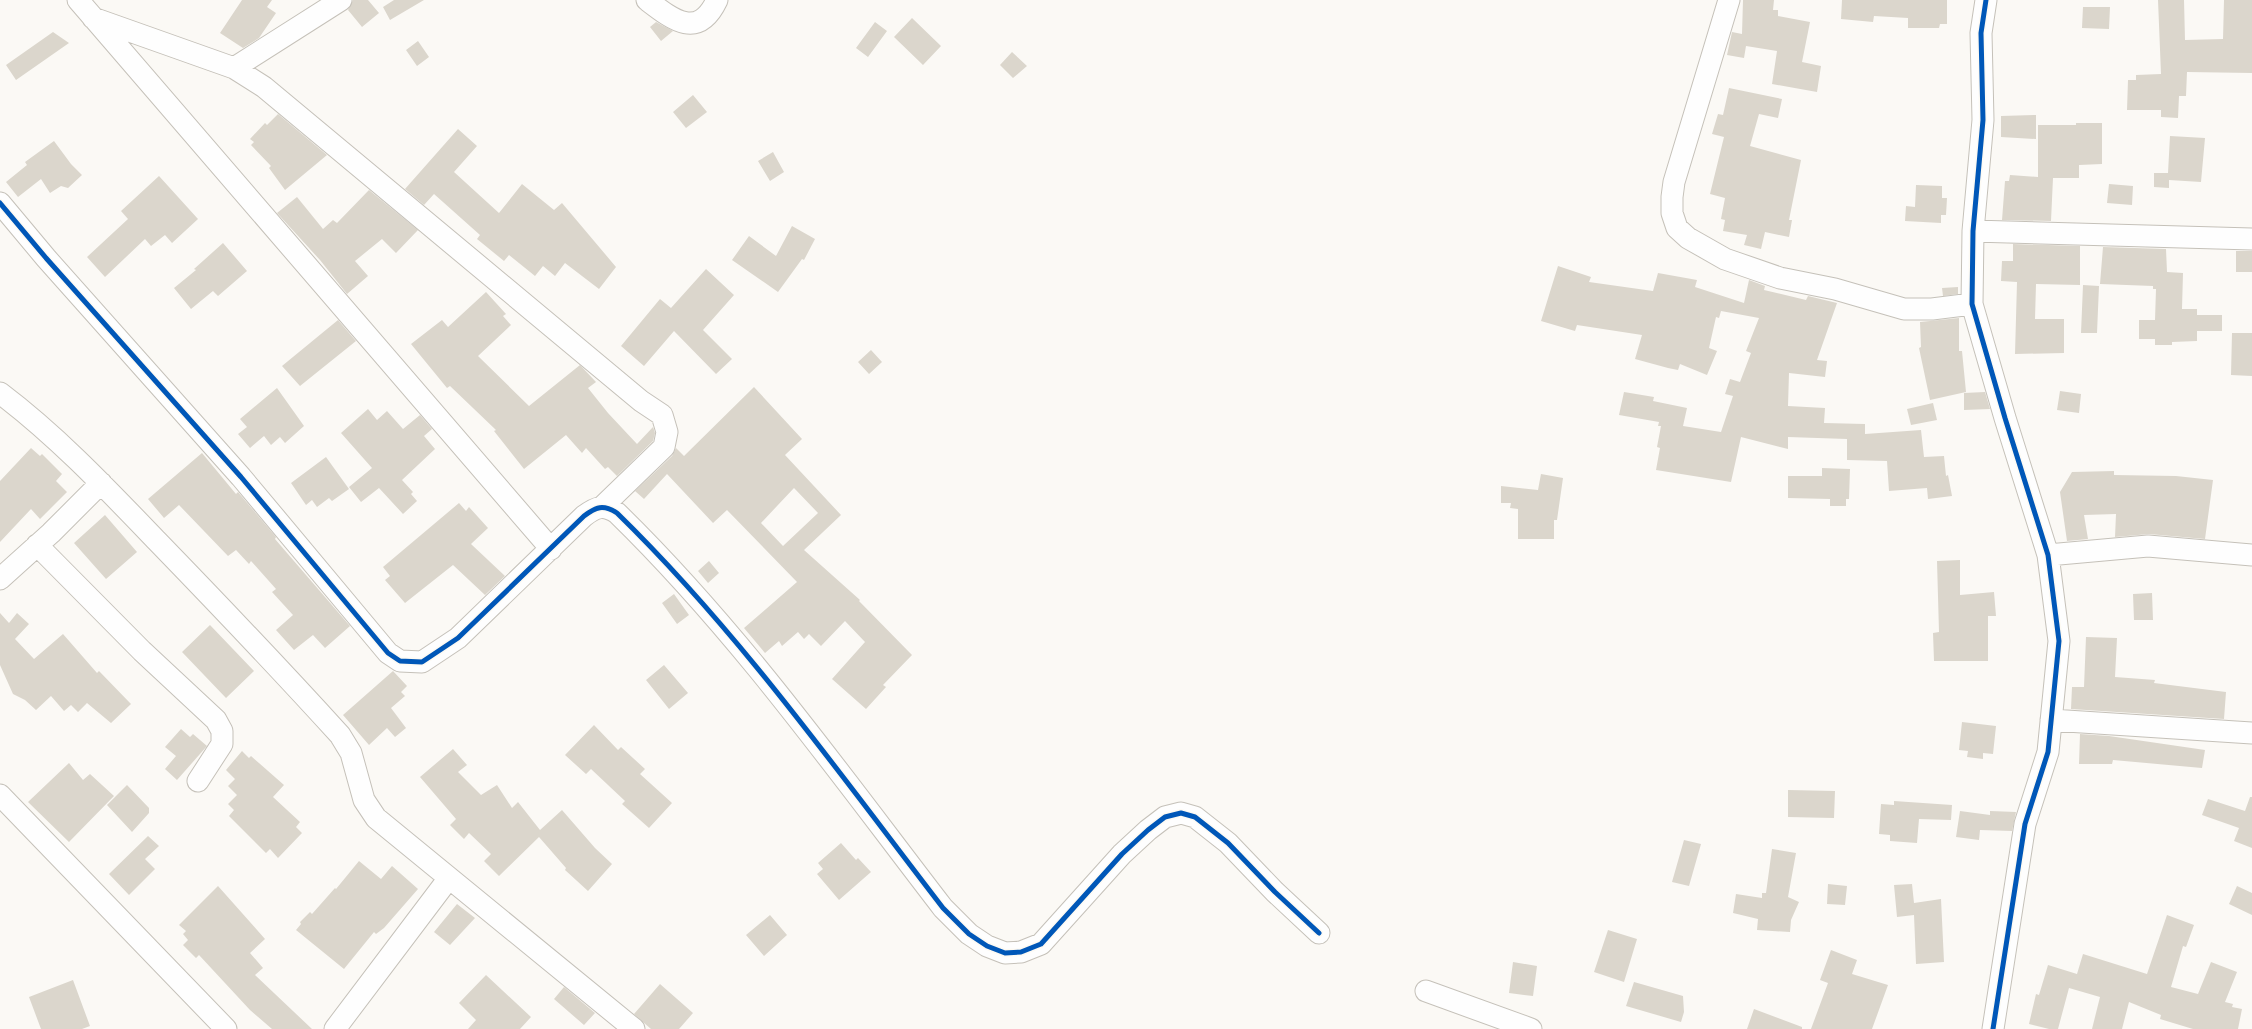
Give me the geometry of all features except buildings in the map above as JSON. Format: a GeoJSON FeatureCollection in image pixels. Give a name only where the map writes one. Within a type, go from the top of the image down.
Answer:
{"type":"FeatureCollection","features":[{"type":"Feature","properties":{"kind":"street"},"geometry":{"type":"LineString","coordinates":[[78,0],[551,549]]}},
{"type":"Feature","properties":{"kind":"street"},"geometry":{"type":"LineString","coordinates":[[234,68],[341,0]]}},
{"type":"Feature","properties":{"kind":"street"},"geometry":{"type":"LineString","coordinates":[[647,0],[671,19],[685,24],[697,23],[712,12],[717,0]]}},
{"type":"Feature","properties":{"kind":"street"},"geometry":{"type":"LineString","coordinates":[[1729,0],[1674,182],[1672,213],[1677,228],[1688,238],[1725,259],[1780,278],[1835,289],[1904,309],[1932,309],[1972,304]]}},
{"type":"Feature","properties":{"kind":"street"},"geometry":{"type":"LineString","coordinates":[[1986,0],[1981,34],[1983,120],[1973,231],[1972,304],[2005,418],[2048,555],[2059,641],[2048,752],[2025,824],[1993,1029]]}},
{"type":"Feature","properties":{"kind":"street"},"geometry":{"type":"LineString","coordinates":[[0,203],[46,258],[241,477],[388,653],[400,661],[422,662],[458,638],[584,516],[595,508],[603,506],[664,447],[668,432],[662,415],[641,401],[287,104],[234,68],[94,18]]}},
{"type":"Feature","properties":{"kind":"street"},"geometry":{"type":"LineString","coordinates":[[1973,231],[2252,238]]}},
{"type":"Feature","properties":{"kind":"street"},"geometry":{"type":"LineString","coordinates":[[0,393],[29,415],[101,483],[257,644],[340,735],[351,753],[364,800],[376,818],[634,1029]]}},
{"type":"Feature","properties":{"kind":"street"},"geometry":{"type":"LineString","coordinates":[[0,579],[38,545],[101,483]]}},
{"type":"Feature","properties":{"kind":"street"},"geometry":{"type":"LineString","coordinates":[[603,506],[617,512],[690,588],[781,697],[943,908],[969,934],[987,946],[1005,953],[1021,952],[1041,944],[1122,854],[1148,830],[1165,817],[1181,813],[1195,817],[1228,843],[1275,892],[1319,933]]}},
{"type":"Feature","properties":{"kind":"street"},"geometry":{"type":"LineString","coordinates":[[38,545],[142,651],[216,720],[222,731],[222,744],[198,781]]}},
{"type":"Feature","properties":{"kind":"street"},"geometry":{"type":"LineString","coordinates":[[2048,555],[2148,546],[2252,555]]}},
{"type":"Feature","properties":{"kind":"street"},"geometry":{"type":"LineString","coordinates":[[2051,720],[2252,734]]}},
{"type":"Feature","properties":{"kind":"street"},"geometry":{"type":"LineString","coordinates":[[0,795],[226,1029]]}},
{"type":"Feature","properties":{"kind":"street"},"geometry":{"type":"LineString","coordinates":[[335,1029],[448,878]]}},
{"type":"Feature","properties":{"kind":"street"},"geometry":{"type":"LineString","coordinates":[[1426,991],[1530,1029]]}},
{"type":"Feature","properties":{"kind":"cycle path"},"geometry":{"type":"LineString","coordinates":[[1986,0],[1981,33],[1983,120],[1973,231],[1972,304],[2005,418],[2048,555],[2059,641],[2048,752],[2025,824],[1993,1029]]}},
{"type":"Feature","properties":{"kind":"cycle path"},"geometry":{"type":"LineString","coordinates":[[0,203],[46,258],[241,477],[388,653],[400,661],[422,662],[458,638],[584,516],[592,510],[608,508],[617,513],[705,606],[787,704],[943,908],[969,934],[987,946],[1005,953],[1021,952],[1041,944],[1122,854],[1148,830],[1165,817],[1181,813],[1195,817],[1228,843],[1275,892],[1319,933]]}}]}
